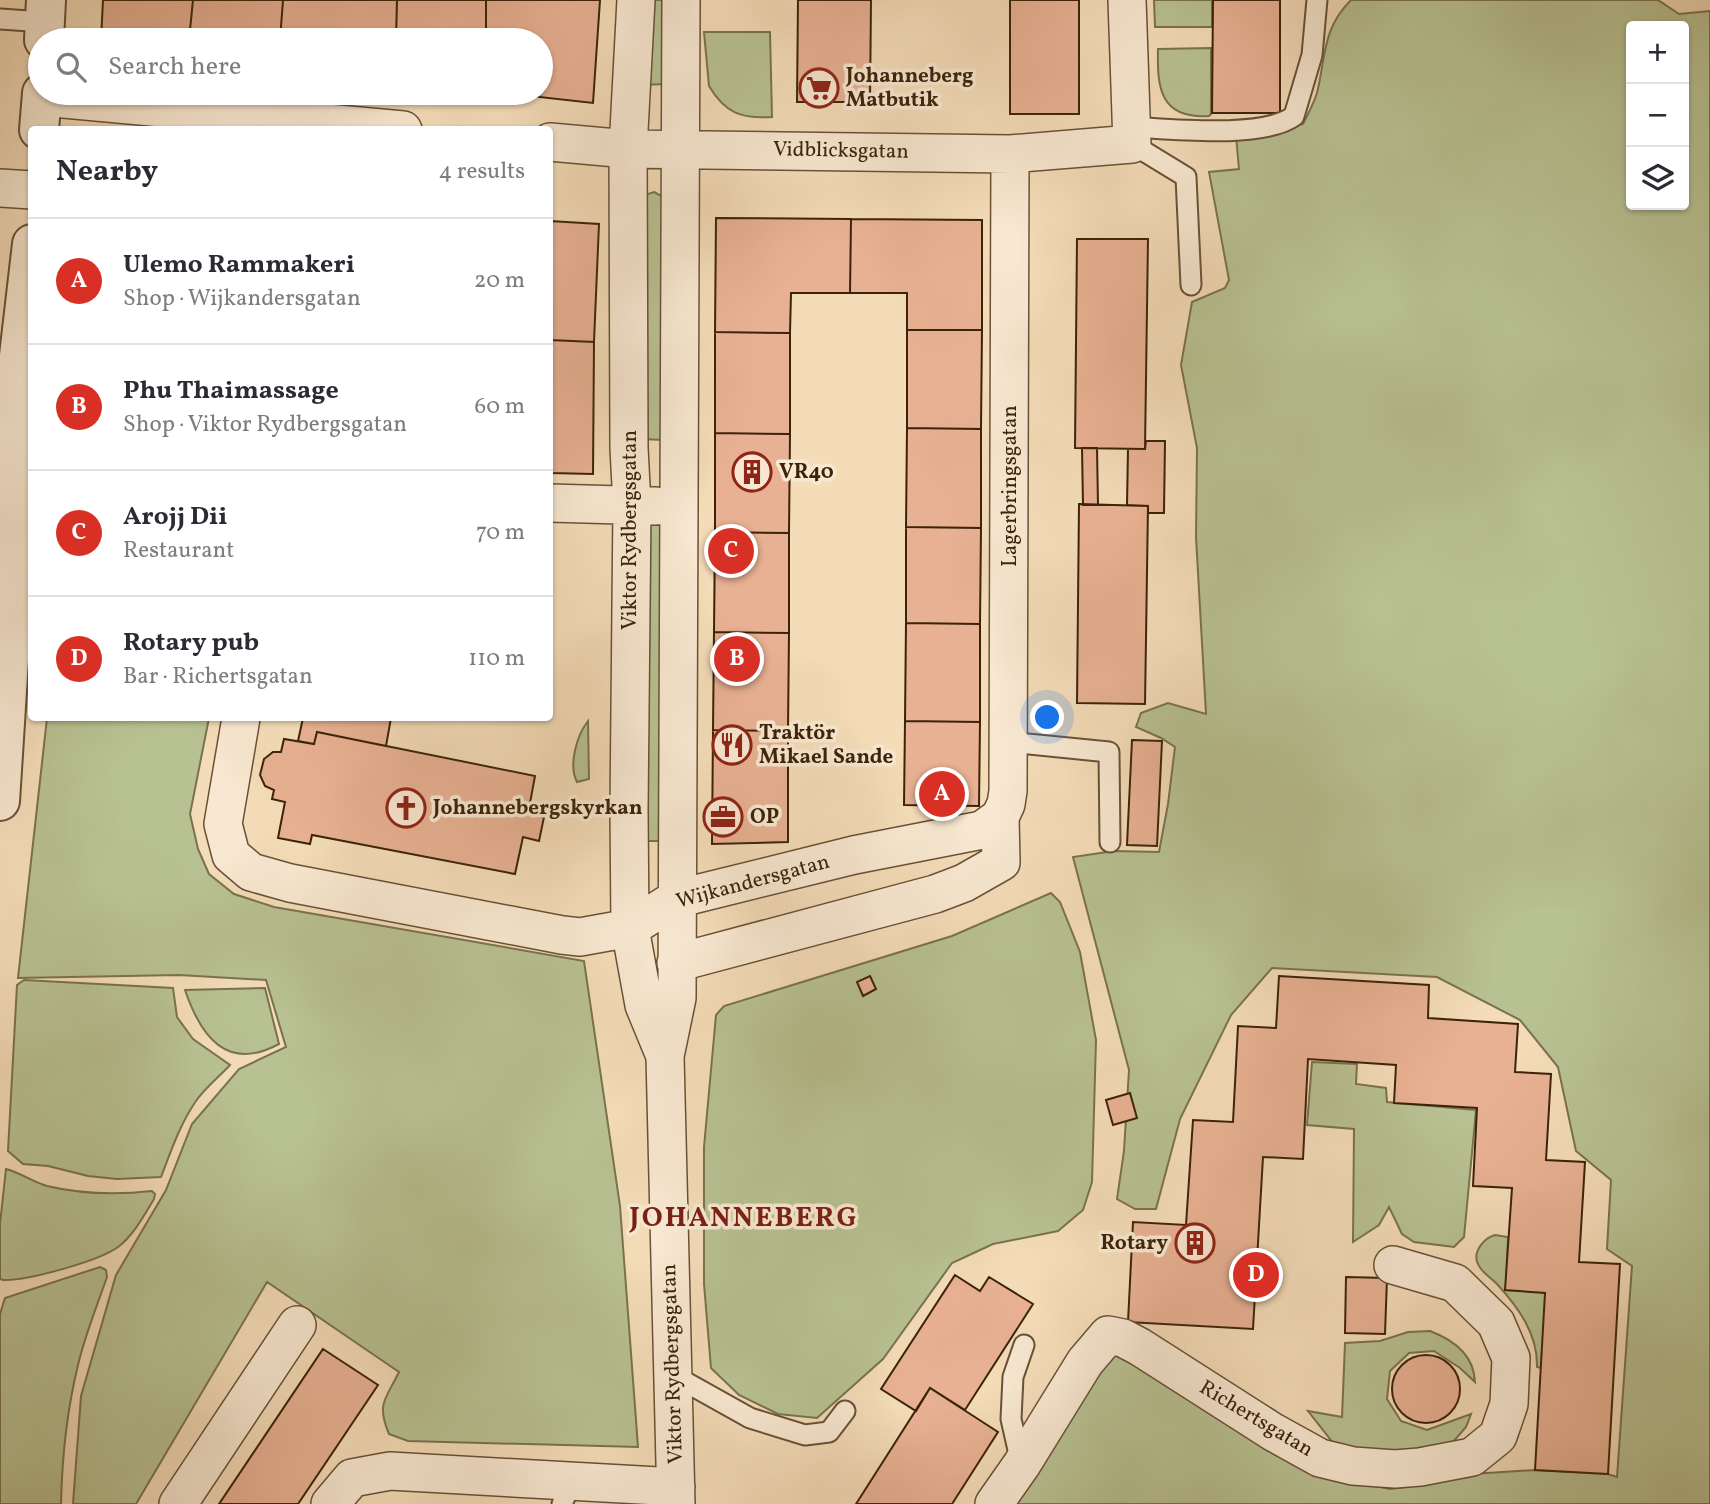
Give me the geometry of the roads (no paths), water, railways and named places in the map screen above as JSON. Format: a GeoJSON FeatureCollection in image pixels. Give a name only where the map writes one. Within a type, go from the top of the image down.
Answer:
{"type":"FeatureCollection","features":[{"type":"Feature","properties":{"kind":"street","name":"Viktor Rydbergsgatan"},"geometry":{"type":"LineString","coordinates":[[636,0],[628,149],[629,448],[632,505],[630,928],[644,1005],[665,1056]]}},
{"type":"Feature","properties":{"kind":"street","name":"Viktor Rydbergsgatan"},"geometry":{"type":"LineString","coordinates":[[676,1495],[665,1056],[677,998],[681,0]]}},
{"type":"Feature","properties":{"kind":"street"},"geometry":{"type":"LineString","coordinates":[[1127,0],[1132,136]]}},
{"type":"Feature","properties":{"kind":"street"},"geometry":{"type":"LineString","coordinates":[[41,106],[343,126]]}},
{"type":"Feature","properties":{"kind":"street","name":"Vidblicksgatan"},"geometry":{"type":"LineString","coordinates":[[553,142],[628,149],[1010,154],[1132,136]]}},
{"type":"Feature","properties":{"kind":"street","name":"Lagerbringsgatan"},"geometry":{"type":"LineString","coordinates":[[1000,817],[1008,791],[1009,742],[1010,154]]}},
{"type":"Feature","properties":{"kind":"street"},"geometry":{"type":"LineString","coordinates":[[0,188],[28,190]]}},
{"type":"Feature","properties":{"kind":"street"},"geometry":{"type":"LineString","coordinates":[[0,801],[13,597],[12,470],[19,356],[28,278]]}},
{"type":"Feature","properties":{"kind":"street"},"geometry":{"type":"LineString","coordinates":[[553,503],[678,507]]}},
{"type":"Feature","properties":{"kind":"street","name":"Wijkandersgatan"},"geometry":{"type":"LineString","coordinates":[[240,721],[223,824],[231,855],[251,872],[303,886],[562,935],[580,937],[630,928],[676,899],[854,855],[982,830],[1000,817]]}},
{"type":"Feature","properties":{"kind":"street"},"geometry":{"type":"LineString","coordinates":[[676,963],[935,894],[964,883],[1001,862],[1000,817]]}},
{"type":"Feature","properties":{"kind":"street","name":"Richertsgatan"},"geometry":{"type":"LineString","coordinates":[[994,1504],[1022,1464],[1084,1362],[1108,1335],[1140,1346],[1273,1432],[1320,1458],[1353,1465],[1395,1469],[1472,1457],[1498,1436],[1509,1404],[1511,1358],[1496,1323],[1455,1283],[1394,1265]]}},
{"type":"Feature","properties":{"kind":"street"},"geometry":{"type":"LineString","coordinates":[[178,1504],[297,1325]]}},
{"type":"Feature","properties":{"kind":"street"},"geometry":{"type":"LineString","coordinates":[[330,1504],[352,1478],[390,1471],[567,1493],[676,1495]]}},
{"type":"Feature","properties":{"kind":"lane"},"geometry":{"type":"LineString","coordinates":[[1132,136],[1257,128],[1286,122],[1294,116],[1312,55],[1317,0]]}},
{"type":"Feature","properties":{"kind":"lane"},"geometry":{"type":"LineString","coordinates":[[0,19],[45,21]]}},
{"type":"Feature","properties":{"kind":"lane"},"geometry":{"type":"LineString","coordinates":[[1132,136],[1186,177],[1192,285]]}},
{"type":"Feature","properties":{"kind":"lane"},"geometry":{"type":"LineString","coordinates":[[1009,742],[1109,752],[1110,842]]}},
{"type":"Feature","properties":{"kind":"lane"},"geometry":{"type":"LineString","coordinates":[[1022,1464],[1011,1419],[1013,1377],[1024,1345]]}},
{"type":"Feature","properties":{"kind":"lane"},"geometry":{"type":"LineString","coordinates":[[673,1375],[750,1418],[805,1435],[829,1432],[845,1411]]}},
{"type":"Feature","properties":{"kind":"place","name":"Johanneberg Matbutik"},"geometry":{"type":"Point","coordinates":[819,88]}},
{"type":"Feature","properties":{"kind":"place","name":"VR40"},"geometry":{"type":"Point","coordinates":[752,472]}},
{"type":"Feature","properties":{"kind":"place","name":"Arojj Dii"},"geometry":{"type":"Point","coordinates":[731,551]}},
{"type":"Feature","properties":{"kind":"place","name":"Phu Thaimassage"},"geometry":{"type":"Point","coordinates":[737,659]}},
{"type":"Feature","properties":{"kind":"place","name":"Traktör Mikael Sande"},"geometry":{"type":"Point","coordinates":[732,745]}},
{"type":"Feature","properties":{"kind":"place","name":"Ulemo Rammakeri"},"geometry":{"type":"Point","coordinates":[942,794]}},
{"type":"Feature","properties":{"kind":"place","name":"Johannebergskyrkan"},"geometry":{"type":"Point","coordinates":[406,808]}},
{"type":"Feature","properties":{"kind":"place","name":"OP"},"geometry":{"type":"Point","coordinates":[723,817]}},
{"type":"Feature","properties":{"kind":"place","name":"Rotary"},"geometry":{"type":"Point","coordinates":[1195,1243]}},
{"type":"Feature","properties":{"kind":"place","name":"Rotary pub"},"geometry":{"type":"Point","coordinates":[1256,1275]}},
{"type":"Feature","properties":{"kind":"district","name":"JOHANNEBERG"},"geometry":{"type":"Point","coordinates":[744,1218]}}]}
